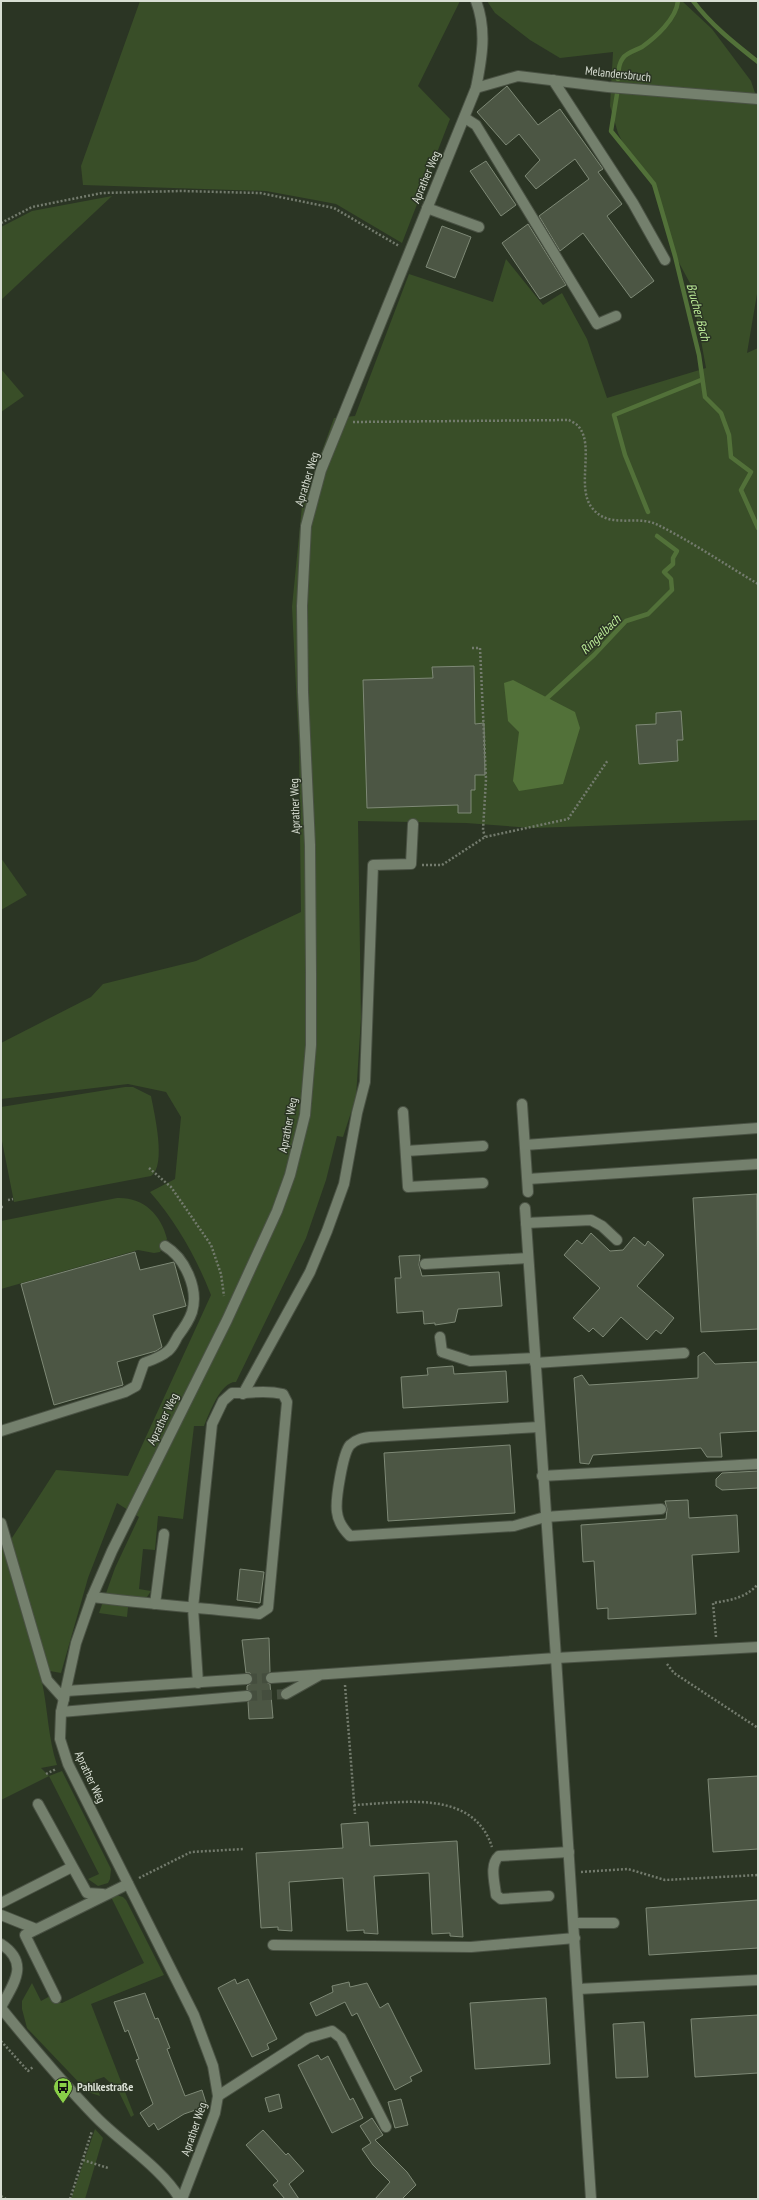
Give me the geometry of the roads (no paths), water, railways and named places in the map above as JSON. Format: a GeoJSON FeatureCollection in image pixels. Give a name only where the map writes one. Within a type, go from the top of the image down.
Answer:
{"type":"FeatureCollection","features":[{"type":"Feature","properties":{"kind":"street","name":"Aprather Weg"},"geometry":{"type":"LineString","coordinates":[[181,2199],[215,2113],[218,2096],[213,2066],[194,2015],[68,1764],[60,1739],[61,1712],[76,1643],[92,1597],[112,1551],[227,1320],[277,1210],[290,1175],[305,1114],[311,1045],[310,845],[303,692],[303,590],[306,526],[322,470],[476,88],[484,46],[480,12],[476,1]]}},
{"type":"Feature","properties":{"kind":"street","name":"Melandersbruch"},"geometry":{"type":"LineString","coordinates":[[476,88],[518,76],[608,87],[758,99]]}},
{"type":"Feature","properties":{"kind":"street"},"geometry":{"type":"LineString","coordinates":[[553,80],[633,203],[666,260]]}},
{"type":"Feature","properties":{"kind":"street"},"geometry":{"type":"LineString","coordinates":[[465,118],[476,125],[597,324],[616,316]]}},
{"type":"Feature","properties":{"kind":"street"},"geometry":{"type":"LineString","coordinates":[[427,208],[479,227]]}},
{"type":"Feature","properties":{"kind":"street"},"geometry":{"type":"LineString","coordinates":[[243,1394],[310,1272],[344,1184],[357,1113],[365,1082],[372,865],[411,864],[413,824]]}},
{"type":"Feature","properties":{"kind":"street"},"geometry":{"type":"LineString","coordinates":[[522,1104],[528,1192]]}},
{"type":"Feature","properties":{"kind":"street"},"geometry":{"type":"LineString","coordinates":[[403,1112],[408,1187],[483,1183]]}},
{"type":"Feature","properties":{"kind":"street"},"geometry":{"type":"LineString","coordinates":[[525,1145],[758,1128]]}},
{"type":"Feature","properties":{"kind":"street"},"geometry":{"type":"LineString","coordinates":[[406,1151],[483,1146]]}},
{"type":"Feature","properties":{"kind":"street"},"geometry":{"type":"LineString","coordinates":[[528,1179],[758,1164]]}},
{"type":"Feature","properties":{"kind":"street"},"geometry":{"type":"LineString","coordinates":[[525,1208],[542,1476],[571,1872],[591,2199]]}},
{"type":"Feature","properties":{"kind":"street"},"geometry":{"type":"LineString","coordinates":[[526,1223],[591,1220],[602,1226],[617,1240]]}},
{"type":"Feature","properties":{"kind":"street"},"geometry":{"type":"LineString","coordinates":[[1,1431],[125,1392],[136,1386],[144,1363],[164,1355],[170,1350],[186,1325],[194,1302],[193,1289],[185,1265],[173,1250],[165,1246]]}},
{"type":"Feature","properties":{"kind":"street"},"geometry":{"type":"LineString","coordinates":[[425,1264],[528,1258]]}},
{"type":"Feature","properties":{"kind":"street"},"geometry":{"type":"LineString","coordinates":[[440,1337],[442,1352],[470,1361],[535,1361],[684,1353]]}},
{"type":"Feature","properties":{"kind":"street"},"geometry":{"type":"LineString","coordinates":[[92,1597],[193,1608],[259,1614],[268,1608],[287,1402],[283,1394],[267,1390],[243,1394],[232,1393],[223,1401],[212,1424],[193,1608],[198,1683]]}},
{"type":"Feature","properties":{"kind":"street"},"geometry":{"type":"LineString","coordinates":[[539,1427],[370,1437],[358,1439],[350,1446],[345,1456],[337,1513],[342,1529],[350,1536],[514,1526],[545,1517],[661,1509]]}},
{"type":"Feature","properties":{"kind":"street"},"geometry":{"type":"LineString","coordinates":[[542,1476],[758,1464]]}},
{"type":"Feature","properties":{"kind":"street"},"geometry":{"type":"LineString","coordinates":[[1,1523],[47,1680],[65,1695],[247,1679]]}},
{"type":"Feature","properties":{"kind":"street"},"geometry":{"type":"LineString","coordinates":[[155,1604],[164,1534]]}},
{"type":"Feature","properties":{"kind":"street"},"geometry":{"type":"LineString","coordinates":[[271,1678],[556,1658],[758,1646]]}},
{"type":"Feature","properties":{"kind":"street"},"geometry":{"type":"LineString","coordinates":[[286,1694],[322,1674]]}},
{"type":"Feature","properties":{"kind":"street"},"geometry":{"type":"LineString","coordinates":[[228,1681],[231,1698]]}},
{"type":"Feature","properties":{"kind":"street"},"geometry":{"type":"LineString","coordinates":[[61,1712],[247,1696]]}},
{"type":"Feature","properties":{"kind":"street"},"geometry":{"type":"LineString","coordinates":[[38,1804],[87,1893],[105,1894]]}},
{"type":"Feature","properties":{"kind":"street"},"geometry":{"type":"LineString","coordinates":[[549,1896],[501,1899],[496,1895],[493,1864],[499,1856],[569,1852]]}},
{"type":"Feature","properties":{"kind":"street"},"geometry":{"type":"LineString","coordinates":[[1,1903],[72,1867]]}},
{"type":"Feature","properties":{"kind":"street"},"geometry":{"type":"LineString","coordinates":[[56,1998],[25,1935],[36,1928],[128,1884]]}},
{"type":"Feature","properties":{"kind":"street"},"geometry":{"type":"LineString","coordinates":[[1,1915],[36,1928]]}},
{"type":"Feature","properties":{"kind":"street"},"geometry":{"type":"LineString","coordinates":[[574,1923],[614,1923]]}},
{"type":"Feature","properties":{"kind":"street"},"geometry":{"type":"LineString","coordinates":[[273,1945],[471,1947],[575,1938]]}},
{"type":"Feature","properties":{"kind":"street"},"geometry":{"type":"LineString","coordinates":[[1,1944],[12,1951],[18,1965],[16,1979],[1,2007],[42,2059],[96,2117],[170,2184],[181,2199]]}},
{"type":"Feature","properties":{"kind":"street"},"geometry":{"type":"LineString","coordinates":[[578,1989],[758,1980]]}},
{"type":"Feature","properties":{"kind":"street"},"geometry":{"type":"LineString","coordinates":[[218,2096],[308,2038],[332,2031],[341,2038],[386,2127]]}},
{"type":"Feature","properties":{"kind":"waterway","name":"Brucher Bach"},"geometry":{"type":"LineString","coordinates":[[618,79],[619,66],[624,56],[642,47],[659,33],[674,14],[678,1]]}},
{"type":"Feature","properties":{"kind":"waterway"},"geometry":{"type":"LineString","coordinates":[[693,1],[715,26],[758,62]]}},
{"type":"Feature","properties":{"kind":"waterway","name":"Brucher Bach"},"geometry":{"type":"LineString","coordinates":[[617,94],[611,131],[654,184],[675,256],[699,355],[705,397],[721,413],[729,435],[731,457],[751,472],[741,490],[758,528]]}},
{"type":"Feature","properties":{"kind":"waterway","name":"Ringelbach"},"geometry":{"type":"LineString","coordinates":[[648,512],[625,455],[614,415],[701,380]]}},
{"type":"Feature","properties":{"kind":"waterway","name":"Ringelbach"},"geometry":{"type":"LineString","coordinates":[[546,699],[594,655],[626,621],[648,614],[672,590],[671,579],[664,572],[673,564],[673,558],[677,551],[657,536]]}},
{"type":"Feature","properties":{"kind":"tunnel"},"geometry":{"type":"LineString","coordinates":[[247,1679],[271,1678]]}},
{"type":"Feature","properties":{"kind":"tunnel"},"geometry":{"type":"LineString","coordinates":[[247,1696],[286,1694]]}},
{"type":"Feature","properties":{"kind":"place","name":"Pahlkestraße"},"geometry":{"type":"Point","coordinates":[63,2104]}}]}
